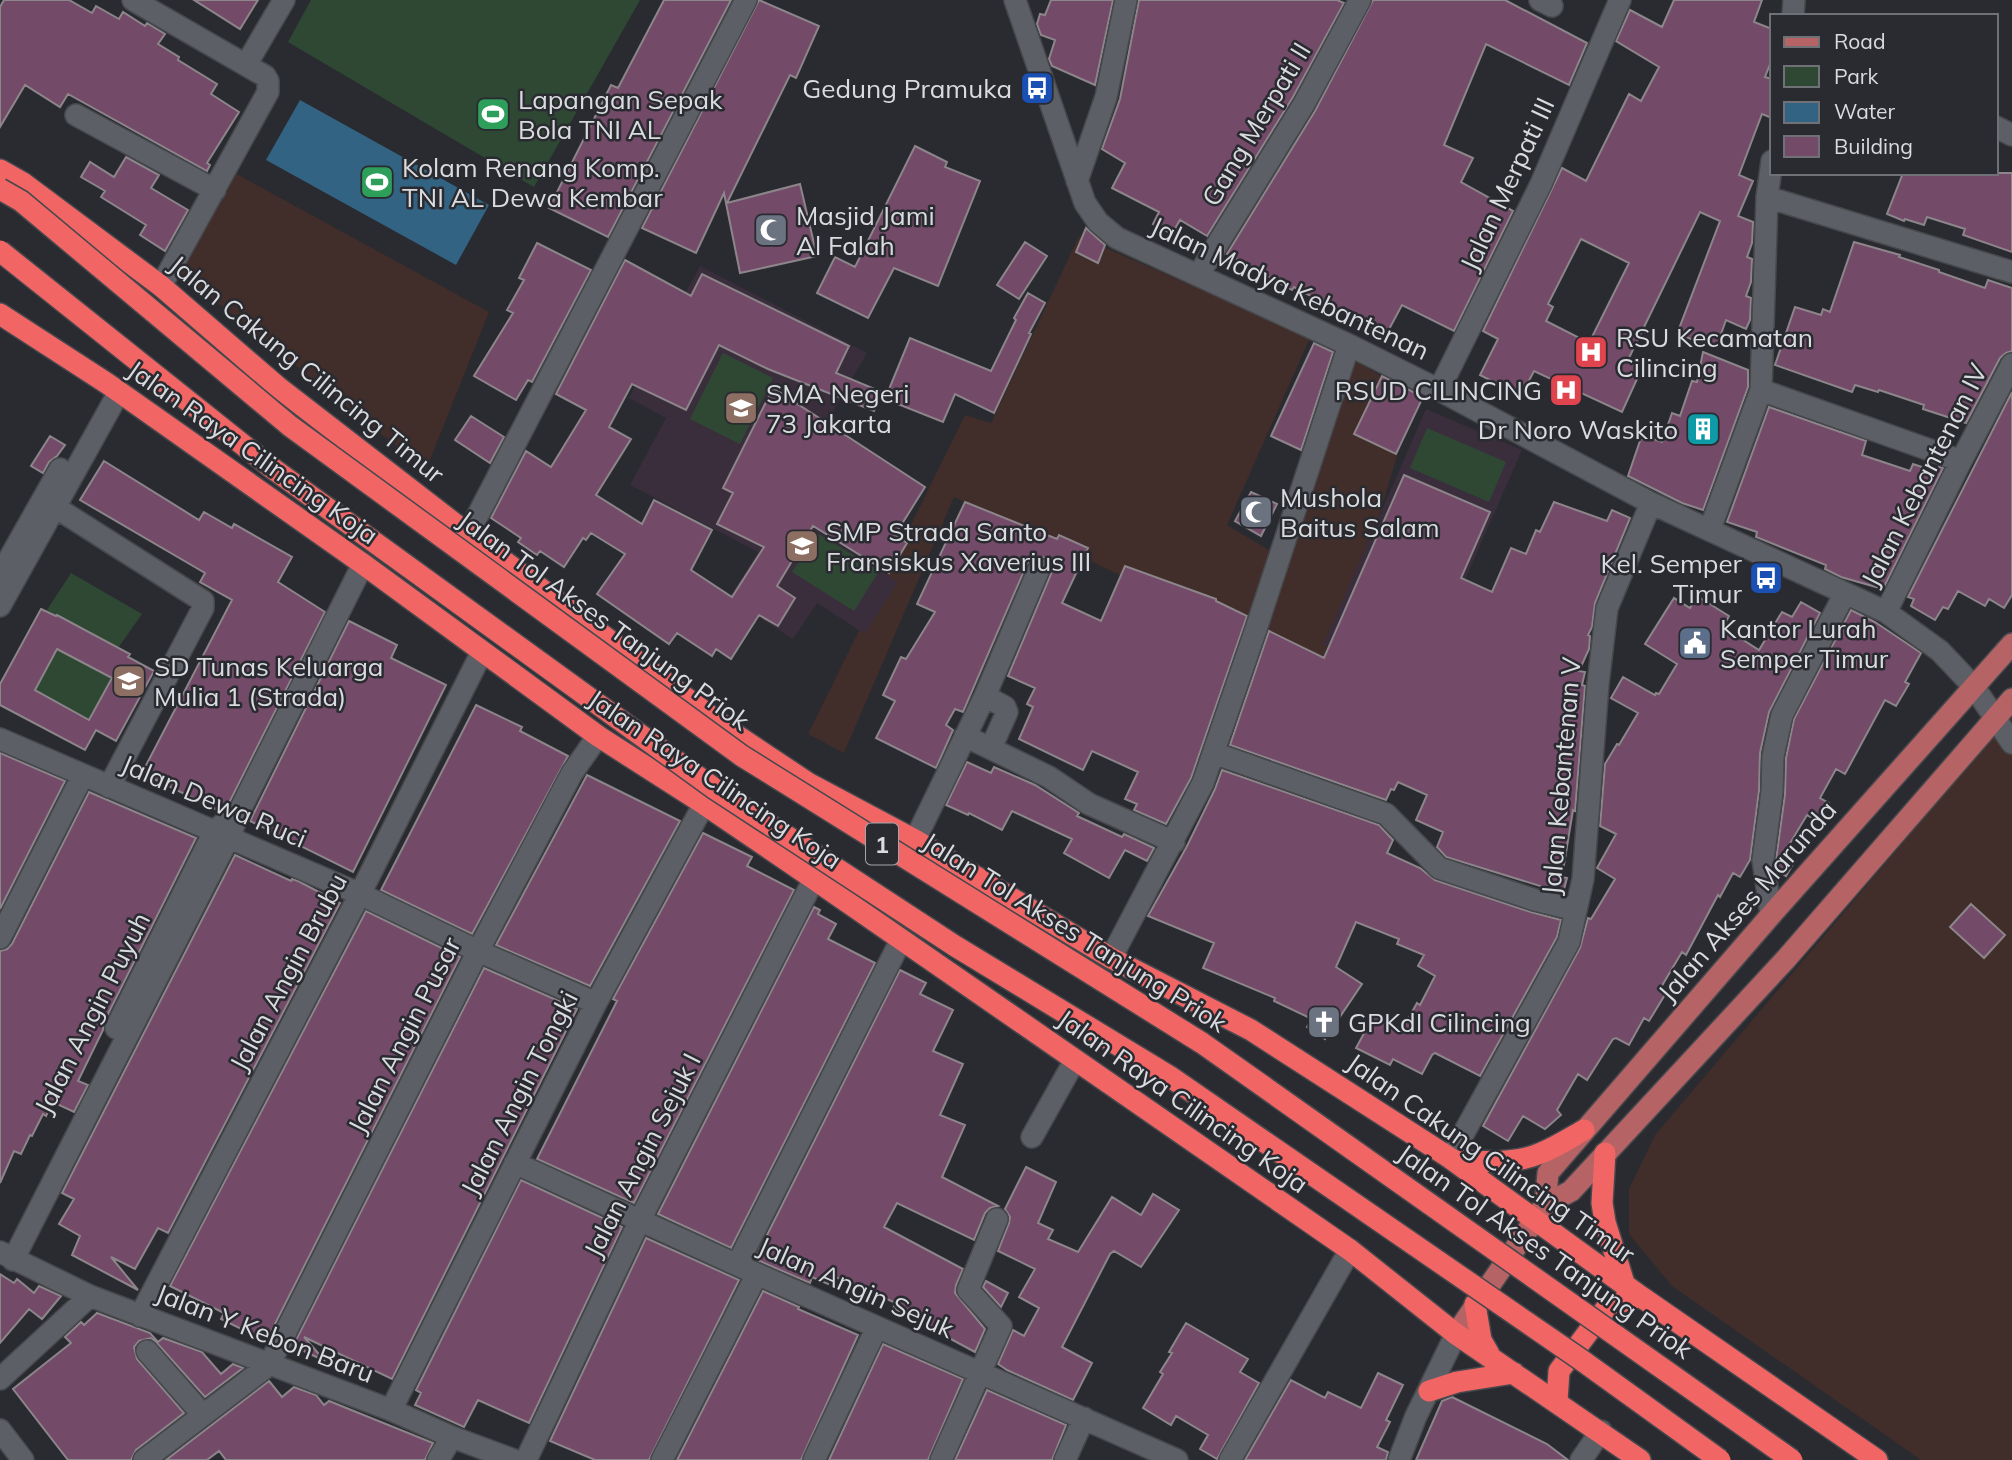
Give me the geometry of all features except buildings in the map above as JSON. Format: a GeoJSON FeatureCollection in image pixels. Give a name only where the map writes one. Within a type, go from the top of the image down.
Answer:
{"type":"FeatureCollection","features":[{"type":"Feature","properties":{"kind":"highway","name":"Jalan Cakung Cilincing Timur"},"geometry":{"type":"LineString","coordinates":[[0,170],[23,183],[161,286],[278,387],[730,731],[808,783],[915,840],[1111,958],[1251,1030],[1540,1212],[1632,1290],[1877,1460]]}},
{"type":"Feature","properties":{"kind":"highway","name":"Jalan Tol Akses Tanjung Priok"},"geometry":{"type":"LineString","coordinates":[[0,189],[21,201],[290,426],[742,756],[1202,1044],[1792,1460]]}},
{"type":"Feature","properties":{"kind":"highway","name":"1"},"geometry":{"type":"LineString","coordinates":[[0,251],[272,468],[715,789],[955,946],[1168,1076],[1580,1359],[1720,1460]]}},
{"type":"Feature","properties":{"kind":"highway","name":"Jalan Raya Cilincing Koja"},"geometry":{"type":"LineString","coordinates":[[0,314],[114,389],[363,564],[598,736],[814,879],[1350,1250],[1456,1334],[1640,1460]]}},
{"type":"Feature","properties":{"kind":"highway"},"geometry":{"type":"LineString","coordinates":[[1452,1159],[1522,1159],[1541,1153],[1584,1130]]}},
{"type":"Feature","properties":{"kind":"highway"},"geometry":{"type":"LineString","coordinates":[[1557,1401],[1559,1371],[1607,1307],[1632,1290],[1605,1222],[1602,1203],[1605,1153]]}},
{"type":"Feature","properties":{"kind":"highway"},"geometry":{"type":"LineString","coordinates":[[1475,1304],[1481,1340],[1490,1356]]}},
{"type":"Feature","properties":{"kind":"highway"},"geometry":{"type":"LineString","coordinates":[[1429,1391],[1457,1382],[1514,1373]]}},
{"type":"Feature","properties":{"kind":"main road","name":"Jalan Akses Marunda"},"geometry":{"type":"LineString","coordinates":[[1540,1212],[1548,1173],[1771,915],[2012,644]]}},
{"type":"Feature","properties":{"kind":"main road","name":"Jalan Akses Marunda"},"geometry":{"type":"LineString","coordinates":[[1456,1334],[1540,1212],[1571,1191],[1786,958],[2012,699]]}},
{"type":"Feature","properties":{"kind":"street"},"geometry":{"type":"LineString","coordinates":[[133,0],[265,76],[268,81],[268,92],[161,286]]}},
{"type":"Feature","properties":{"kind":"street"},"geometry":{"type":"LineString","coordinates":[[246,65],[285,0]]}},
{"type":"Feature","properties":{"kind":"street"},"geometry":{"type":"LineString","coordinates":[[468,534],[746,0]]}},
{"type":"Feature","properties":{"kind":"street","name":"Jalan Madya Kebantenan"},"geometry":{"type":"LineString","coordinates":[[1015,0],[1085,204],[1098,222],[1117,238],[1349,345],[1651,503],[1886,612],[1940,651],[1974,687],[2012,743]]}},
{"type":"Feature","properties":{"kind":"street"},"geometry":{"type":"LineString","coordinates":[[1077,181],[1106,97],[1126,0]]}},
{"type":"Feature","properties":{"kind":"street","name":"Gang Merpati II"},"geometry":{"type":"LineString","coordinates":[[1199,274],[1304,104],[1360,0]]}},
{"type":"Feature","properties":{"kind":"street","name":"Jalan Merpati III"},"geometry":{"type":"LineString","coordinates":[[1439,390],[1541,184],[1620,0]]}},
{"type":"Feature","properties":{"kind":"street"},"geometry":{"type":"LineString","coordinates":[[76,115],[215,190]]}},
{"type":"Feature","properties":{"kind":"street"},"geometry":{"type":"LineString","coordinates":[[1710,529],[1762,390],[1767,197],[1770,175]]}},
{"type":"Feature","properties":{"kind":"street"},"geometry":{"type":"LineString","coordinates":[[1767,197],[2012,272]]}},
{"type":"Feature","properties":{"kind":"street"},"geometry":{"type":"LineString","coordinates":[[1111,958],[1203,783],[1349,345]]}},
{"type":"Feature","properties":{"kind":"street","name":"Jalan Kebantenan IV"},"geometry":{"type":"LineString","coordinates":[[1886,612],[2012,364]]}},
{"type":"Feature","properties":{"kind":"street"},"geometry":{"type":"LineString","coordinates":[[1,601],[55,507],[114,389]]}},
{"type":"Feature","properties":{"kind":"street"},"geometry":{"type":"LineString","coordinates":[[0,575],[114,389]]}},
{"type":"Feature","properties":{"kind":"street"},"geometry":{"type":"LineString","coordinates":[[1762,390],[1961,461]]}},
{"type":"Feature","properties":{"kind":"street","name":"Jalan Kebantenan V"},"geometry":{"type":"LineString","coordinates":[[1452,1159],[1569,942],[1583,879],[1598,684],[1607,608],[1651,503]]}},
{"type":"Feature","properties":{"kind":"street"},"geometry":{"type":"LineString","coordinates":[[55,507],[203,601],[202,608],[109,787]]}},
{"type":"Feature","properties":{"kind":"street","name":"Jalan Angin Puyuh"},"geometry":{"type":"LineString","coordinates":[[6,1256],[14,1232],[132,1012],[222,834],[242,806],[363,564]]}},
{"type":"Feature","properties":{"kind":"street"},"geometry":{"type":"LineString","coordinates":[[915,840],[985,695],[1039,569]]}},
{"type":"Feature","properties":{"kind":"street"},"geometry":{"type":"LineString","coordinates":[[1771,915],[1763,860],[1772,792],[1773,756],[1782,715],[1845,593]]}},
{"type":"Feature","properties":{"kind":"street","name":"Jalan Angin Brubu"},"geometry":{"type":"LineString","coordinates":[[140,1315],[360,894],[482,652]]}},
{"type":"Feature","properties":{"kind":"street"},"geometry":{"type":"LineString","coordinates":[[985,695],[1005,707],[1007,712],[991,748]]}},
{"type":"Feature","properties":{"kind":"street","name":"Jalan Angin Pusar"},"geometry":{"type":"LineString","coordinates":[[269,1365],[478,951],[572,773],[598,736]]}},
{"type":"Feature","properties":{"kind":"street"},"geometry":{"type":"LineString","coordinates":[[965,736],[1049,777],[1090,804],[1174,842]]}},
{"type":"Feature","properties":{"kind":"street","name":"Jalan Dewa Ruci"},"geometry":{"type":"LineString","coordinates":[[0,738],[360,894],[478,951],[596,1003]]}},
{"type":"Feature","properties":{"kind":"street"},"geometry":{"type":"LineString","coordinates":[[1214,753],[1386,814],[1439,868],[1535,900],[1577,910]]}},
{"type":"Feature","properties":{"kind":"street"},"geometry":{"type":"LineString","coordinates":[[0,938],[83,775]]}},
{"type":"Feature","properties":{"kind":"street","name":"Jalan Angin Tongki"},"geometry":{"type":"LineString","coordinates":[[391,1410],[596,1003],[704,804]]}},
{"type":"Feature","properties":{"kind":"street","name":"Jalan Angin Sejuk I"},"geometry":{"type":"LineString","coordinates":[[526,1460],[640,1220],[814,879]]}},
{"type":"Feature","properties":{"kind":"street"},"geometry":{"type":"LineString","coordinates":[[737,1265],[901,940]]}},
{"type":"Feature","properties":{"kind":"street"},"geometry":{"type":"LineString","coordinates":[[1032,1137],[1075,1060]]}},
{"type":"Feature","properties":{"kind":"street","name":"Jalan Angin Sejuk"},"geometry":{"type":"LineString","coordinates":[[515,1163],[757,1274],[1177,1460]]}},
{"type":"Feature","properties":{"kind":"street"},"geometry":{"type":"LineString","coordinates":[[942,1460],[1001,1326],[968,1290],[997,1219]]}},
{"type":"Feature","properties":{"kind":"street"},"geometry":{"type":"LineString","coordinates":[[1230,1460],[1350,1250]]}},
{"type":"Feature","properties":{"kind":"street","name":"Jalan Y Kebon Baru"},"geometry":{"type":"LineString","coordinates":[[6,1256],[90,1296],[391,1410],[514,1460]]}},
{"type":"Feature","properties":{"kind":"street"},"geometry":{"type":"LineString","coordinates":[[662,1460],[757,1274]]}},
{"type":"Feature","properties":{"kind":"street"},"geometry":{"type":"LineString","coordinates":[[0,1379],[90,1296]]}},
{"type":"Feature","properties":{"kind":"street"},"geometry":{"type":"LineString","coordinates":[[814,1460],[877,1327]]}},
{"type":"Feature","properties":{"kind":"street"},"geometry":{"type":"LineString","coordinates":[[1399,1460],[1456,1334]]}},
{"type":"Feature","properties":{"kind":"street"},"geometry":{"type":"LineString","coordinates":[[147,1351],[203,1415]]}},
{"type":"Feature","properties":{"kind":"street"},"geometry":{"type":"LineString","coordinates":[[144,1460],[269,1365]]}},
{"type":"Feature","properties":{"kind":"street"},"geometry":{"type":"LineString","coordinates":[[1065,1460],[1084,1418]]}},
{"type":"Feature","properties":{"kind":"street"},"geometry":{"type":"LineString","coordinates":[[0,1430],[23,1460]]}},
{"type":"Feature","properties":{"kind":"street"},"geometry":{"type":"LineString","coordinates":[[1581,1460],[1601,1432]]}},
{"type":"Feature","properties":{"kind":"street"},"geometry":{"type":"LineString","coordinates":[[438,1460],[452,1437]]}},
{"type":"Feature","properties":{"kind":"shaded area"},"geometry":{"type":"Polygon","coordinates":[[[233,172],[489,312],[426,470],[174,268],[233,172]]]}},
{"type":"Feature","properties":{"kind":"shaded area"},"geometry":{"type":"Polygon","coordinates":[[[1079,236],[1310,338],[1227,525],[1272,552],[1341,353],[1415,395],[1332,675],[954,497],[844,753],[808,734],[965,415],[991,423],[1079,236]]]}},
{"type":"Feature","properties":{"kind":"shaded area","name":"SMA Negeri 73 Jakarta"},"geometry":{"type":"Polygon","coordinates":[[[700,266],[867,353],[798,472],[785,510],[898,582],[865,634],[817,603],[793,639],[729,598],[758,552],[630,485],[666,418],[629,398],[700,266]]]}},
{"type":"Feature","properties":{"kind":"shaded area"},"geometry":{"type":"Polygon","coordinates":[[[1426,409],[1522,450],[1415,694],[1391,674],[1323,645],[1426,409]]]}},
{"type":"Feature","properties":{"kind":"shaded area"},"geometry":{"type":"Polygon","coordinates":[[[2012,714],[2012,1460],[1921,1460],[1672,1286],[1629,1234],[1629,1189],[1655,1135],[2012,714]]]}},
{"type":"Feature","properties":{"kind":"green space","name":"Lapangan Sepak Bola TNI AL"},"geometry":{"type":"Polygon","coordinates":[[[311,0],[640,0],[534,187],[288,42],[311,0]]]}},
{"type":"Feature","properties":{"kind":"green space"},"geometry":{"type":"Polygon","coordinates":[[[723,353],[773,378],[740,444],[690,419],[723,353]]]}},
{"type":"Feature","properties":{"kind":"green space"},"geometry":{"type":"Polygon","coordinates":[[[1427,428],[1506,462],[1489,502],[1410,468],[1427,428]]]}},
{"type":"Feature","properties":{"kind":"green space"},"geometry":{"type":"Polygon","coordinates":[[[817,533],[879,571],[854,611],[792,572],[817,533]]]}},
{"type":"Feature","properties":{"kind":"green space"},"geometry":{"type":"Polygon","coordinates":[[[71,573],[142,614],[118,648],[47,610],[71,573]]]}},
{"type":"Feature","properties":{"kind":"green space"},"geometry":{"type":"Polygon","coordinates":[[[57,649],[112,678],[89,720],[35,690],[57,649]]]}},
{"type":"Feature","properties":{"kind":"water","name":"Kolam Renang Komp. TNI AL Dewa Kembar"},"geometry":{"type":"Polygon","coordinates":[[[300,100],[489,205],[456,265],[266,160],[300,100]]]}},
{"type":"Feature","properties":{"kind":"place","name":"Gedung Pramuka"},"geometry":{"type":"Point","coordinates":[1037,88]}},
{"type":"Feature","properties":{"kind":"place","name":"Lapangan Sepak Bola TNI AL"},"geometry":{"type":"Point","coordinates":[493,114]}},
{"type":"Feature","properties":{"kind":"place","name":"Kolam Renang Komp. TNI AL Dewa Kembar"},"geometry":{"type":"Point","coordinates":[377,182]}},
{"type":"Feature","properties":{"kind":"place","name":"Masjid Jami Al Falah"},"geometry":{"type":"Point","coordinates":[771,230]}},
{"type":"Feature","properties":{"kind":"place","name":"RSU Kecamatan Cilincing"},"geometry":{"type":"Point","coordinates":[1591,352]}},
{"type":"Feature","properties":{"kind":"place","name":"RSUD CILINCING"},"geometry":{"type":"Point","coordinates":[1566,390]}},
{"type":"Feature","properties":{"kind":"place","name":"SMA Negeri 73 Jakarta"},"geometry":{"type":"Point","coordinates":[741,408]}},
{"type":"Feature","properties":{"kind":"place","name":"Dr Noro Waskito"},"geometry":{"type":"Point","coordinates":[1703,429]}},
{"type":"Feature","properties":{"kind":"place","name":"Mushola Baitus Salam"},"geometry":{"type":"Point","coordinates":[1256,512]}},
{"type":"Feature","properties":{"kind":"place","name":"SMP Strada Santo Fransiskus Xaverius III"},"geometry":{"type":"Point","coordinates":[802,546]}},
{"type":"Feature","properties":{"kind":"place","name":"Kel. Semper Timur"},"geometry":{"type":"Point","coordinates":[1766,578]}},
{"type":"Feature","properties":{"kind":"place","name":"Kantor Lurah Semper Timur"},"geometry":{"type":"Point","coordinates":[1695,643]}},
{"type":"Feature","properties":{"kind":"place","name":"SD Tunas Keluarga Mulia 1 (Strada)"},"geometry":{"type":"Point","coordinates":[129,681]}},
{"type":"Feature","properties":{"kind":"place","name":"GPKdI Cilincing"},"geometry":{"type":"Point","coordinates":[1324,1022]}}]}
